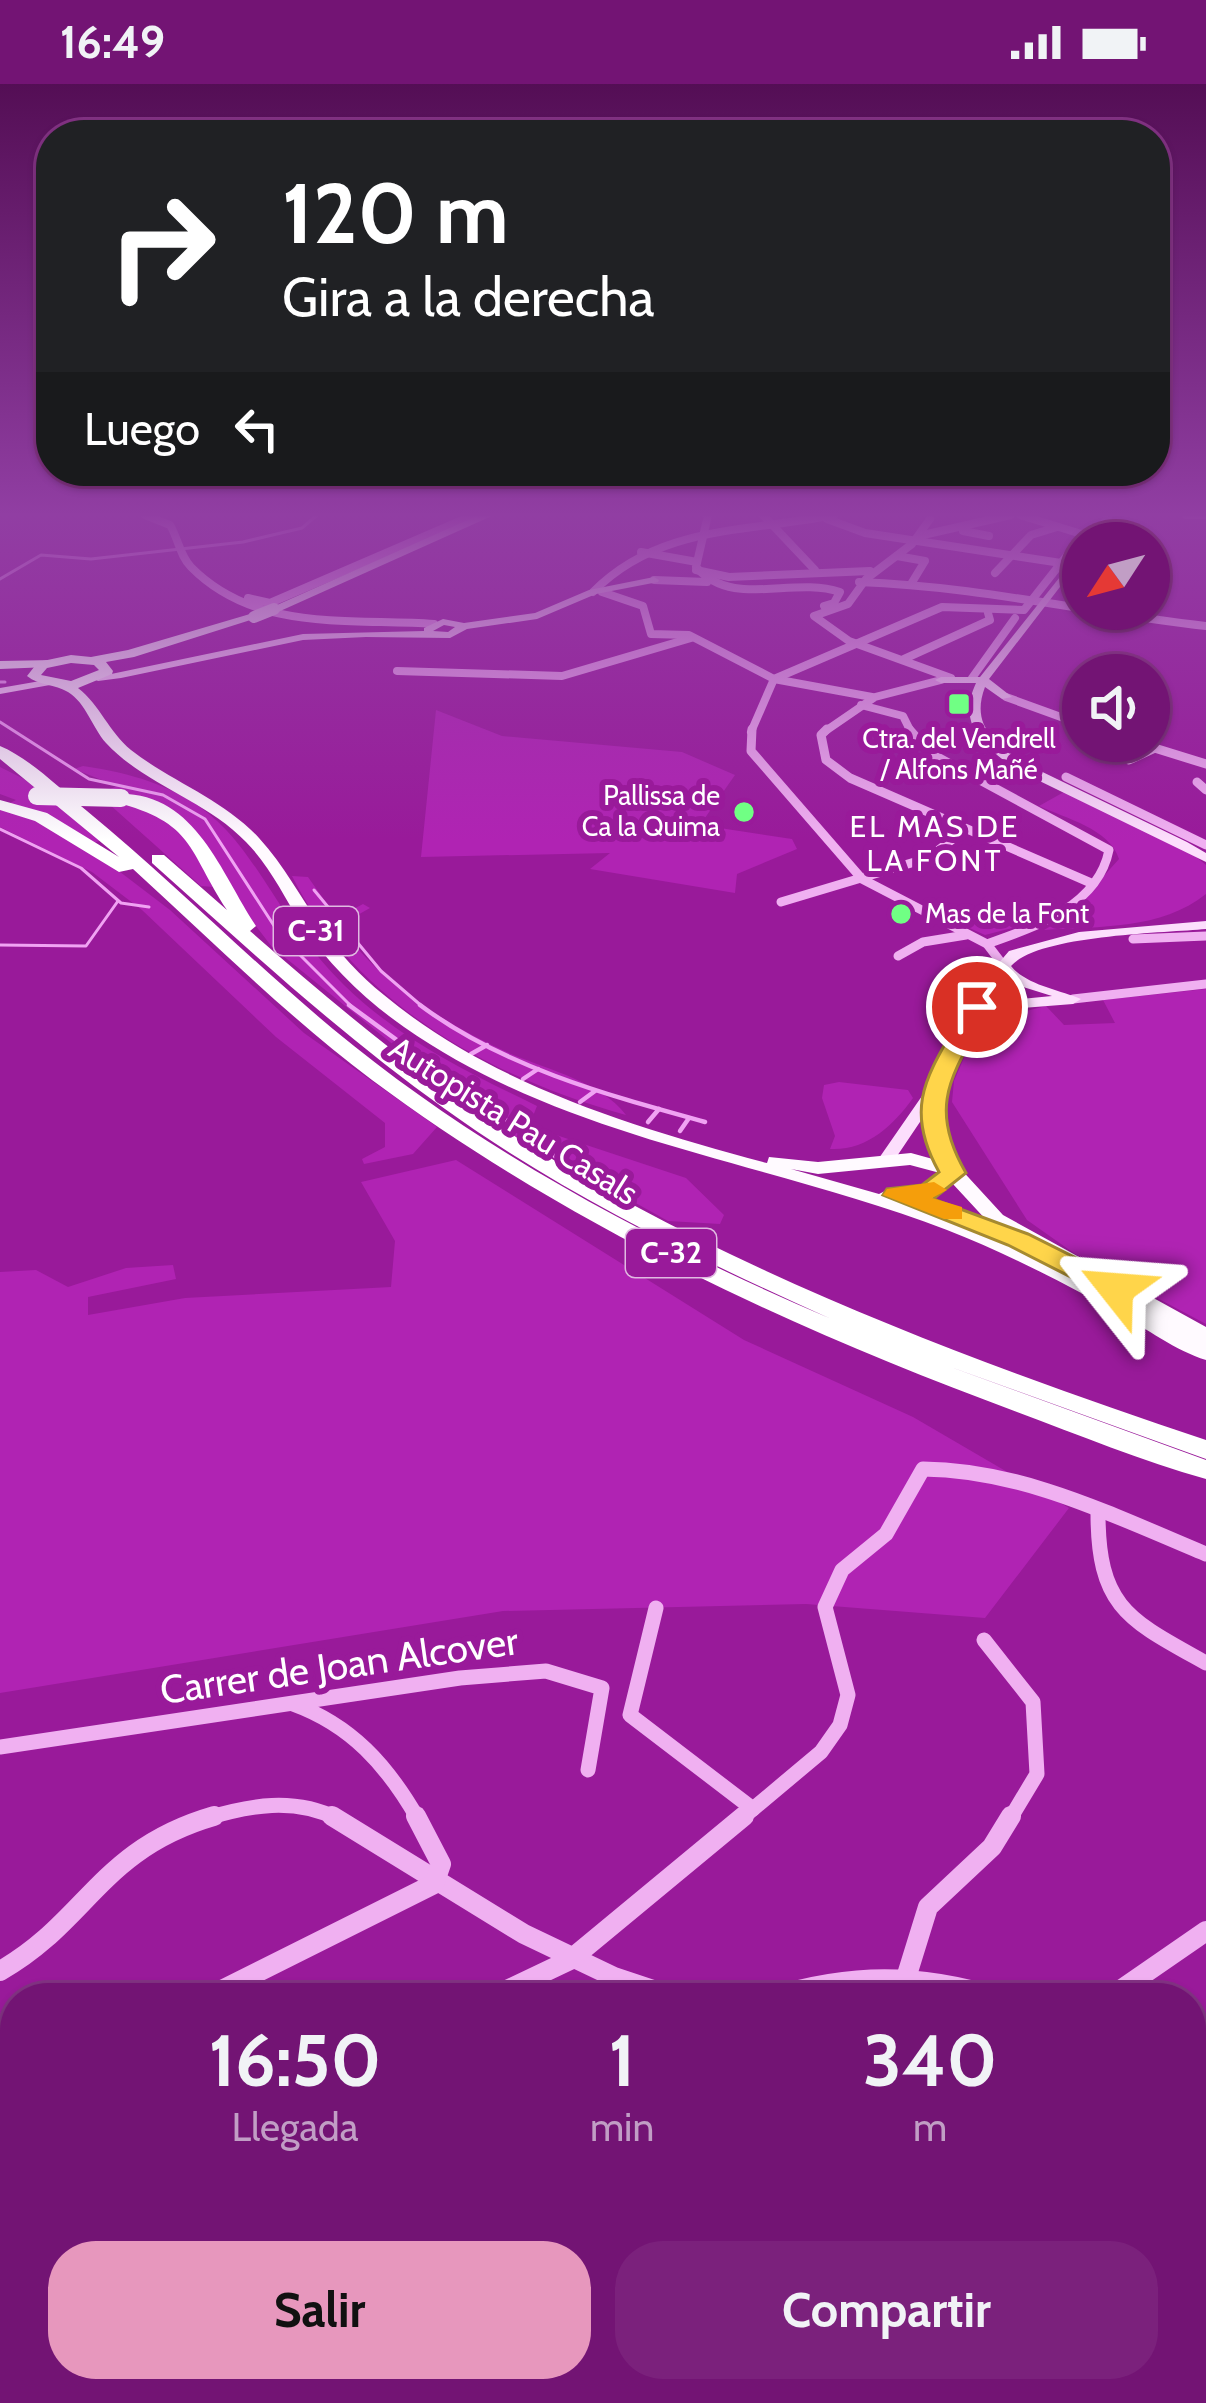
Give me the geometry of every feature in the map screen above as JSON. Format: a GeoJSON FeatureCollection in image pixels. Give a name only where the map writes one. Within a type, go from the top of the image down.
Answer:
{"type":"FeatureCollection","features":[{"type":"Feature","properties":{"kind":"highway"},"geometry":{"type":"LineString","coordinates":[[0,665],[49,663]]}},
{"type":"Feature","properties":{"kind":"highway","name":"Autopista Pau Casals"},"geometry":{"type":"LineString","coordinates":[[0,735],[95,806],[370,1042],[501,1138],[667,1231],[942,1355],[1206,1450]]}},
{"type":"Feature","properties":{"kind":"highway","name":"Autopista Pau Casals"},"geometry":{"type":"LineString","coordinates":[[0,751],[113,839],[200,922],[382,1078],[584,1207],[743,1288],[902,1359],[1206,1470]]}},
{"type":"Feature","properties":{"kind":"highway"},"geometry":{"type":"LineString","coordinates":[[0,801],[37,796],[121,798],[166,810],[188,824],[223,891],[272,962]]}},
{"type":"Feature","properties":{"kind":"highway"},"geometry":{"type":"LineString","coordinates":[[0,801],[41,817],[98,849],[200,922]]}},
{"type":"Feature","properties":{"kind":"main road"},"geometry":{"type":"LineString","coordinates":[[40,680],[49,663],[96,675],[130,655],[234,623]]}},
{"type":"Feature","properties":{"kind":"main road","name":"C-31"},"geometry":{"type":"LineString","coordinates":[[40,680],[63,685],[96,675],[114,744],[211,804],[251,838],[328,949],[357,980],[428,1035],[605,1124],[914,1212],[1028,1258],[1206,1353]]}},
{"type":"Feature","properties":{"kind":"main road","name":"C-31"},"geometry":{"type":"LineString","coordinates":[[498,1074],[614,1118],[897,1195],[1018,1239],[1206,1338]]}},
{"type":"Feature","properties":{"kind":"main road"},"geometry":{"type":"LineString","coordinates":[[773,1161],[818,1168],[911,1159],[952,1172],[996,1219],[1206,1338]]}},
{"type":"Feature","properties":{"kind":"main road"},"geometry":{"type":"LineString","coordinates":[[885,1160],[879,1173],[882,1184],[897,1195],[1028,1258]]}},
{"type":"Feature","properties":{"kind":"main road"},"geometry":{"type":"LineString","coordinates":[[748,1166],[897,1195],[929,1192],[952,1172]]}},
{"type":"Feature","properties":{"kind":"street"},"geometry":{"type":"LineString","coordinates":[[358,623],[431,627],[450,635],[464,626],[484,623]]}},
{"type":"Feature","properties":{"kind":"street"},"geometry":{"type":"LineString","coordinates":[[648,623],[651,634],[694,638],[774,679],[874,698]]}},
{"type":"Feature","properties":{"kind":"street"},"geometry":{"type":"LineString","coordinates":[[822,623],[854,644],[948,679],[978,682],[1062,717]]}},
{"type":"Feature","properties":{"kind":"street"},"geometry":{"type":"LineString","coordinates":[[903,623],[774,679],[751,732],[751,751],[862,878],[987,944],[1016,980],[1073,999]]}},
{"type":"Feature","properties":{"kind":"street"},"geometry":{"type":"LineString","coordinates":[[903,660],[975,623]]}},
{"type":"Feature","properties":{"kind":"street"},"geometry":{"type":"LineString","coordinates":[[1008,623],[978,682],[972,711],[977,725],[1011,759],[1206,857]]}},
{"type":"Feature","properties":{"kind":"street"},"geometry":{"type":"LineString","coordinates":[[978,682],[1027,623]]}},
{"type":"Feature","properties":{"kind":"street"},"geometry":{"type":"LineString","coordinates":[[96,675],[147,673],[285,639],[431,627]]}},
{"type":"Feature","properties":{"kind":"street"},"geometry":{"type":"LineString","coordinates":[[398,671],[562,676],[694,638]]}},
{"type":"Feature","properties":{"kind":"street"},"geometry":{"type":"LineString","coordinates":[[948,679],[874,698],[831,722],[821,735],[826,760],[850,778],[1091,883]]}},
{"type":"Feature","properties":{"kind":"street"},"geometry":{"type":"LineString","coordinates":[[3,690],[40,680]]}},
{"type":"Feature","properties":{"kind":"street"},"geometry":{"type":"LineString","coordinates":[[977,725],[989,706],[1006,697]]}},
{"type":"Feature","properties":{"kind":"street"},"geometry":{"type":"LineString","coordinates":[[861,704],[903,716],[916,744],[930,753],[1104,843],[1111,857],[1055,918],[987,944]]}},
{"type":"Feature","properties":{"kind":"street"},"geometry":{"type":"LineString","coordinates":[[1170,753],[1206,764]]}},
{"type":"Feature","properties":{"kind":"street"},"geometry":{"type":"LineString","coordinates":[[1066,777],[1206,845]]}},
{"type":"Feature","properties":{"kind":"street"},"geometry":{"type":"LineString","coordinates":[[1197,782],[1206,790]]}},
{"type":"Feature","properties":{"kind":"street"},"geometry":{"type":"LineString","coordinates":[[781,902],[935,855],[966,829]]}},
{"type":"Feature","properties":{"kind":"street"},"geometry":{"type":"LineString","coordinates":[[885,1160],[930,1096],[977,1007],[1014,954],[1055,940],[1204,918]]}},
{"type":"Feature","properties":{"kind":"street"},"geometry":{"type":"LineString","coordinates":[[898,956],[922,942],[967,935]]}},
{"type":"Feature","properties":{"kind":"street"},"geometry":{"type":"LineString","coordinates":[[1132,939],[1206,935]]}},
{"type":"Feature","properties":{"kind":"street"},"geometry":{"type":"LineString","coordinates":[[977,1007],[1206,984]]}},
{"type":"Feature","properties":{"kind":"street"},"geometry":{"type":"LineString","coordinates":[[930,1096],[936,1143],[952,1172]]}},
{"type":"Feature","properties":{"kind":"street"},"geometry":{"type":"LineString","coordinates":[[522,1983],[570,1960],[821,1752],[840,1724],[848,1695],[825,1607],[842,1570],[886,1534],[923,1469],[970,1472],[1206,1554]]}},
{"type":"Feature","properties":{"kind":"street"},"geometry":{"type":"LineString","coordinates":[[1098,1513],[1096,1569],[1123,1615],[1206,1663]]}},
{"type":"Feature","properties":{"kind":"street"},"geometry":{"type":"LineString","coordinates":[[656,1608],[630,1715],[753,1809]]}},
{"type":"Feature","properties":{"kind":"street"},"geometry":{"type":"LineString","coordinates":[[906,1978],[928,1907],[992,1847],[1037,1774],[1033,1702],[984,1640]]}},
{"type":"Feature","properties":{"kind":"street","name":"Carrer de Joan Alcover"},"geometry":{"type":"LineString","coordinates":[[0,1747],[289,1703],[546,1671],[602,1688],[588,1770]]}},
{"type":"Feature","properties":{"kind":"street"},"geometry":{"type":"LineString","coordinates":[[236,1983],[434,1884],[441,1864],[392,1776],[357,1740],[316,1710],[289,1703]]}},
{"type":"Feature","properties":{"kind":"street"},"geometry":{"type":"LineString","coordinates":[[0,1971],[23,1958],[143,1844],[182,1826],[296,1804],[338,1821],[434,1884],[570,1960],[624,1983]]}},
{"type":"Feature","properties":{"kind":"street"},"geometry":{"type":"LineString","coordinates":[[1131,1983],[1206,1931]]}},
{"type":"Feature","properties":{"kind":"street"},"geometry":{"type":"LineString","coordinates":[[824,1983],[864,1972],[929,1983]]}},
{"type":"Feature","properties":{"kind":"shaded area"},"geometry":{"type":"Polygon","coordinates":[[[436,710],[502,736],[682,752],[735,775],[700,825],[792,839],[797,849],[737,874],[735,893],[590,869],[610,853],[421,857],[436,710]]]}},
{"type":"Feature","properties":{"kind":"shaded area"},"geometry":{"type":"Polygon","coordinates":[[[83,766],[140,778],[183,796],[215,819],[310,947],[365,1004],[436,1053],[537,1106],[529,1126],[686,1178],[724,1215],[720,1224],[668,1221],[488,1121],[272,947],[227,888],[201,886],[109,804],[104,792],[117,786],[74,769],[83,766]]]}},
{"type":"Feature","properties":{"kind":"shaded area"},"geometry":{"type":"Polygon","coordinates":[[[0,767],[24,779],[102,840],[86,846],[170,910],[304,1033],[437,1127],[413,1154],[364,1164],[362,1159],[385,1147],[385,1123],[276,1037],[142,910],[92,872],[0,827],[0,808],[16,800],[0,794],[0,767]]]}},
{"type":"Feature","properties":{"kind":"shaded area"},"geometry":{"type":"Polygon","coordinates":[[[1064,792],[1190,852],[1206,865],[1206,894],[1150,920],[1044,930],[1068,916],[1119,859],[1097,832],[1039,806],[1064,792]]]}},
{"type":"Feature","properties":{"kind":"shaded area"},"geometry":{"type":"Polygon","coordinates":[[[292,876],[308,877],[332,911],[346,913],[363,904],[370,908],[340,925],[374,966],[416,1001],[487,1043],[589,1085],[626,1115],[526,1080],[433,1030],[352,962],[319,922],[292,876]]]}},
{"type":"Feature","properties":{"kind":"shaded area"},"geometry":{"type":"Polygon","coordinates":[[[989,904],[1028,924],[985,935],[947,918],[989,904]]]}},
{"type":"Feature","properties":{"kind":"shaded area"},"geometry":{"type":"Polygon","coordinates":[[[1206,989],[1206,1324],[1078,1256],[1027,1220],[952,1102],[954,1081],[979,1023],[1046,1006],[1064,1025],[1115,1023],[1103,1000],[1206,989]]]}},
{"type":"Feature","properties":{"kind":"shaded area"},"geometry":{"type":"Polygon","coordinates":[[[839,1082],[908,1090],[913,1098],[877,1135],[855,1146],[830,1149],[835,1136],[822,1098],[824,1085],[839,1082]]]}},
{"type":"Feature","properties":{"kind":"shaded area"},"geometry":{"type":"Polygon","coordinates":[[[456,1160],[744,1340],[913,1417],[1069,1508],[985,1618],[806,1604],[503,1611],[0,1693],[0,1272],[36,1270],[68,1287],[126,1268],[173,1265],[176,1279],[88,1297],[88,1315],[185,1298],[391,1287],[395,1241],[361,1182],[456,1160]]]}},
{"type":"Feature","properties":{"kind":"waterway"},"geometry":{"type":"LineString","coordinates":[[0,682],[5,682]]}},
{"type":"Feature","properties":{"kind":"waterway"},"geometry":{"type":"LineString","coordinates":[[0,722],[89,779],[163,795],[205,819],[280,935],[353,1008]]}},
{"type":"Feature","properties":{"kind":"waterway"},"geometry":{"type":"LineString","coordinates":[[0,829],[81,868],[121,903],[149,907]]}},
{"type":"Feature","properties":{"kind":"waterway"},"geometry":{"type":"LineString","coordinates":[[314,890],[381,971],[423,1007]]}},
{"type":"Feature","properties":{"kind":"waterway"},"geometry":{"type":"LineString","coordinates":[[0,945],[86,946],[118,901]]}},
{"type":"Feature","properties":{"kind":"waterway"},"geometry":{"type":"LineString","coordinates":[[349,1005],[353,1008]]}},
{"type":"Feature","properties":{"kind":"waterway"},"geometry":{"type":"LineString","coordinates":[[423,1007],[486,1046]]}},
{"type":"Feature","properties":{"kind":"waterway"},"geometry":{"type":"LineString","coordinates":[[353,1008],[555,1156]]}},
{"type":"Feature","properties":{"kind":"waterway"},"geometry":{"type":"LineString","coordinates":[[471,1054],[486,1046]]}},
{"type":"Feature","properties":{"kind":"waterway"},"geometry":{"type":"LineString","coordinates":[[486,1046],[594,1089],[705,1122]]}},
{"type":"Feature","properties":{"kind":"waterway"},"geometry":{"type":"LineString","coordinates":[[523,1079],[538,1069]]}},
{"type":"Feature","properties":{"kind":"waterway"},"geometry":{"type":"LineString","coordinates":[[580,1102],[595,1091]]}},
{"type":"Feature","properties":{"kind":"waterway"},"geometry":{"type":"LineString","coordinates":[[648,1122],[659,1109]]}},
{"type":"Feature","properties":{"kind":"waterway"},"geometry":{"type":"LineString","coordinates":[[680,1131],[689,1118]]}},
{"type":"Feature","properties":{"kind":"slow traffic"},"geometry":{"type":"LineString","coordinates":[[934,1190],[897,1195],[953,1213]]}},
{"type":"Feature","properties":{"kind":"place","name":"Ctra. del Vendrell / Alfons Mañé"},"geometry":{"type":"Point","coordinates":[959,704]}},
{"type":"Feature","properties":{"kind":"place","name":"Pallissa de Ca la Quima"},"geometry":{"type":"Point","coordinates":[744,812]}},
{"type":"Feature","properties":{"kind":"place","name":"Mas de la Font"},"geometry":{"type":"Point","coordinates":[901,914]}},
{"type":"Feature","properties":{"kind":"district","name":"EL MAS DE LA FONT"},"geometry":{"type":"Point","coordinates":[935,844]}},
{"type":"Feature","properties":{"kind":"route"},"geometry":{"type":"LineString","coordinates":[[977,1007],[930,1096],[936,1143],[953,1173],[929,1192],[897,1195],[1018,1239],[1116,1289]]}}]}
